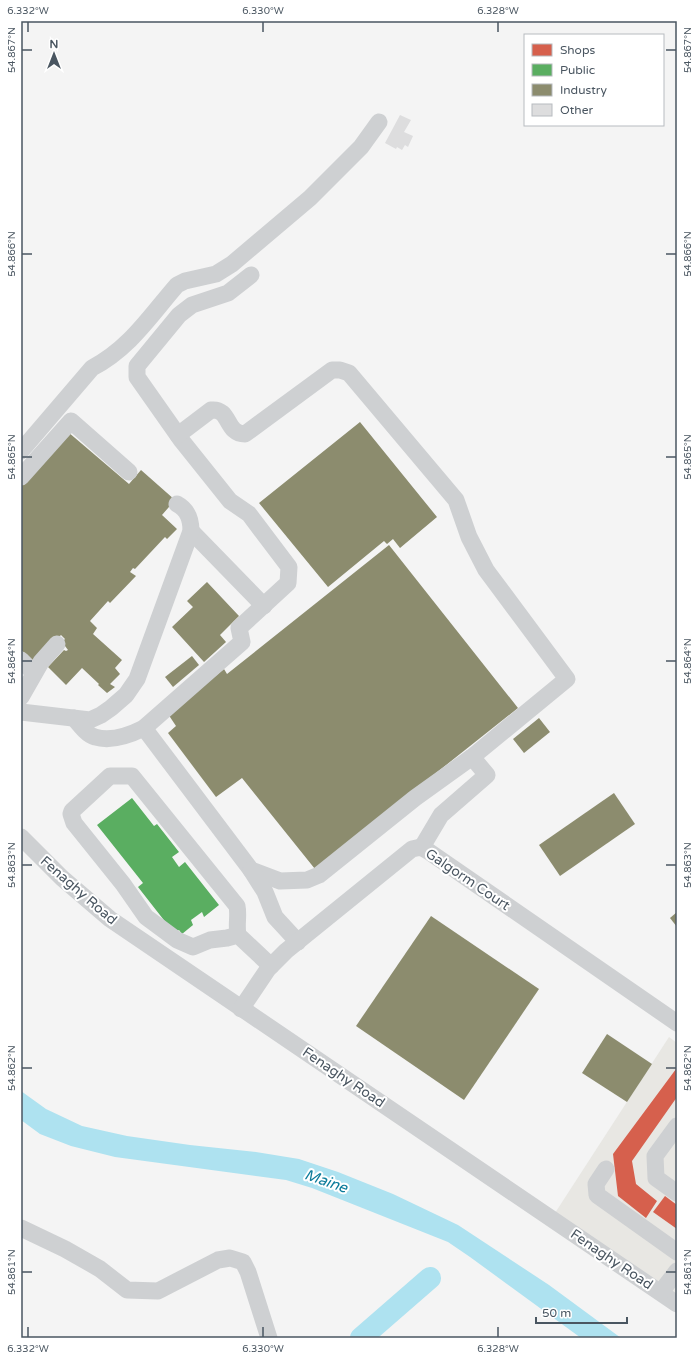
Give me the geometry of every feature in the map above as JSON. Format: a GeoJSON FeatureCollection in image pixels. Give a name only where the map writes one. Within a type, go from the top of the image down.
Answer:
{"type":"FeatureCollection","features":[{"type":"Feature","properties":{"kind":"street"},"geometry":{"type":"LineString","coordinates":[[21,451],[92,368],[120,350],[177,285],[184,280],[216,274],[232,264],[310,198],[361,147],[379,122]]}},
{"type":"Feature","properties":{"kind":"street"},"geometry":{"type":"LineString","coordinates":[[74,718],[94,737],[107,738],[126,736],[144,728],[242,642],[239,628],[288,582],[289,567],[248,514],[230,501],[178,435],[137,377],[137,366],[179,315],[192,305],[228,293],[251,275]]}},
{"type":"Feature","properties":{"kind":"street"},"geometry":{"type":"LineString","coordinates":[[178,435],[211,410],[217,409],[223,413],[234,431],[239,434],[245,434],[332,370],[340,370],[349,373],[456,500],[469,537],[486,570],[566,680],[472,758],[415,798],[319,875],[307,880],[280,881],[251,870]]}},
{"type":"Feature","properties":{"kind":"street"},"geometry":{"type":"LineString","coordinates":[[21,477],[71,421],[129,472]]}},
{"type":"Feature","properties":{"kind":"street"},"geometry":{"type":"LineString","coordinates":[[21,712],[90,720],[101,715],[126,695],[137,679],[191,531],[191,520],[184,508],[177,504]]}},
{"type":"Feature","properties":{"kind":"street"},"geometry":{"type":"LineString","coordinates":[[191,531],[264,606]]}},
{"type":"Feature","properties":{"kind":"street"},"geometry":{"type":"LineString","coordinates":[[21,697],[41,662],[57,644]]}},
{"type":"Feature","properties":{"kind":"street"},"geometry":{"type":"LineString","coordinates":[[21,660],[34,673]]}},
{"type":"Feature","properties":{"kind":"street"},"geometry":{"type":"LineString","coordinates":[[144,728],[251,870],[265,892],[275,916],[298,942]]}},
{"type":"Feature","properties":{"kind":"street"},"geometry":{"type":"LineString","coordinates":[[422,848],[441,815],[487,775],[472,758]]}},
{"type":"Feature","properties":{"kind":"street"},"geometry":{"type":"LineString","coordinates":[[238,935],[210,940],[193,947],[178,940],[151,921],[146,917],[123,884],[74,823],[71,814],[72,811],[110,776],[132,776],[237,906],[238,935],[271,966]]}},
{"type":"Feature","properties":{"kind":"street","name":"Fenaghy Road"},"geometry":{"type":"LineString","coordinates":[[21,837],[62,878],[110,919],[677,1304]]}},
{"type":"Feature","properties":{"kind":"street","name":"Galgorm Court"},"geometry":{"type":"LineString","coordinates":[[241,1008],[271,966],[298,942],[412,849],[422,848],[677,1023]]}},
{"type":"Feature","properties":{"kind":"street"},"geometry":{"type":"LineString","coordinates":[[676,1130],[655,1156],[656,1178],[677,1193]]}},
{"type":"Feature","properties":{"kind":"street"},"geometry":{"type":"LineString","coordinates":[[606,1169],[596,1184],[597,1195],[677,1252]]}},
{"type":"Feature","properties":{"kind":"street"},"geometry":{"type":"LineString","coordinates":[[21,1228],[65,1249],[100,1269],[127,1290],[158,1291],[218,1260],[230,1258],[243,1262],[248,1272],[269,1338]]}},
{"type":"Feature","properties":{"kind":"street"},"geometry":{"type":"LineString","coordinates":[[661,1292],[677,1271]]}},
{"type":"Feature","properties":{"kind":"shaded area"},"geometry":{"type":"Polygon","coordinates":[[[669,1037],[677,1043],[677,1295],[555,1213],[669,1037]]]}},
{"type":"Feature","properties":{"kind":"water","name":"Maine"},"geometry":{"type":"Polygon","coordinates":[[[21,1091],[46,1109],[82,1126],[127,1136],[256,1152],[299,1159],[338,1172],[393,1194],[458,1225],[549,1285],[621,1338],[581,1338],[448,1242],[312,1188],[286,1180],[115,1157],[71,1146],[40,1134],[21,1120],[21,1091]]]}},
{"type":"Feature","properties":{"kind":"building: Shops"},"geometry":{"type":"Polygon","coordinates":[[[676,1069],[677,1097],[632,1161],[636,1184],[657,1201],[646,1218],[618,1196],[613,1154],[676,1069]]]}},
{"type":"Feature","properties":{"kind":"building: Shops"},"geometry":{"type":"Polygon","coordinates":[[[665,1196],[677,1205],[677,1229],[653,1212],[665,1196]]]}},
{"type":"Feature","properties":{"kind":"building: Public"},"geometry":{"type":"Polygon","coordinates":[[[132,798],[154,826],[157,824],[179,852],[172,857],[179,867],[185,862],[219,905],[204,917],[202,912],[191,920],[193,925],[182,934],[179,930],[174,933],[138,887],[143,883],[97,825],[132,798]]]}},
{"type":"Feature","properties":{"kind":"building: Industry"},"geometry":{"type":"Polygon","coordinates":[[[360,422],[437,517],[400,548],[393,539],[387,544],[384,541],[328,587],[259,503],[360,422]]]}},
{"type":"Feature","properties":{"kind":"building: Industry"},"geometry":{"type":"Polygon","coordinates":[[[68,432],[129,484],[141,470],[175,500],[162,515],[177,529],[167,539],[165,537],[135,569],[133,568],[130,572],[136,576],[110,603],[108,601],[90,621],[97,628],[93,634],[122,660],[115,668],[120,674],[110,684],[115,687],[107,693],[82,668],[66,685],[48,667],[64,650],[68,650],[62,642],[65,639],[61,635],[33,661],[21,650],[21,486],[68,432]]]}},
{"type":"Feature","properties":{"kind":"building: Industry"},"geometry":{"type":"Polygon","coordinates":[[[389,545],[518,708],[315,869],[242,778],[216,797],[168,733],[176,726],[168,714],[224,669],[227,674],[389,545]]]}},
{"type":"Feature","properties":{"kind":"building: Industry"},"geometry":{"type":"Polygon","coordinates":[[[207,582],[239,616],[220,635],[226,642],[204,662],[172,627],[193,607],[187,601],[207,582]]]}},
{"type":"Feature","properties":{"kind":"building: Industry"},"geometry":{"type":"Polygon","coordinates":[[[192,656],[199,665],[173,687],[165,677],[192,656]]]}},
{"type":"Feature","properties":{"kind":"building: Industry"},"geometry":{"type":"Polygon","coordinates":[[[539,718],[550,732],[524,753],[513,739],[539,718]]]}},
{"type":"Feature","properties":{"kind":"building: Industry"},"geometry":{"type":"Polygon","coordinates":[[[614,793],[635,824],[560,876],[539,845],[614,793]]]}},
{"type":"Feature","properties":{"kind":"building: Industry"},"geometry":{"type":"Polygon","coordinates":[[[677,912],[677,927],[670,918],[677,912]]]}},
{"type":"Feature","properties":{"kind":"building: Industry"},"geometry":{"type":"Polygon","coordinates":[[[431,916],[539,989],[464,1100],[356,1026],[431,916]]]}},
{"type":"Feature","properties":{"kind":"building: Industry"},"geometry":{"type":"Polygon","coordinates":[[[607,1034],[652,1064],[627,1102],[582,1073],[607,1034]]]}},
{"type":"Feature","properties":{"kind":"building: Other"},"geometry":{"type":"Polygon","coordinates":[[[400,115],[411,120],[404,132],[413,136],[408,147],[405,145],[402,150],[397,147],[396,149],[385,143],[400,115]]]}},
{"type":"Feature","properties":{"kind":"waterway"},"geometry":{"type":"LineString","coordinates":[[361,1338],[430,1278]]}}]}
